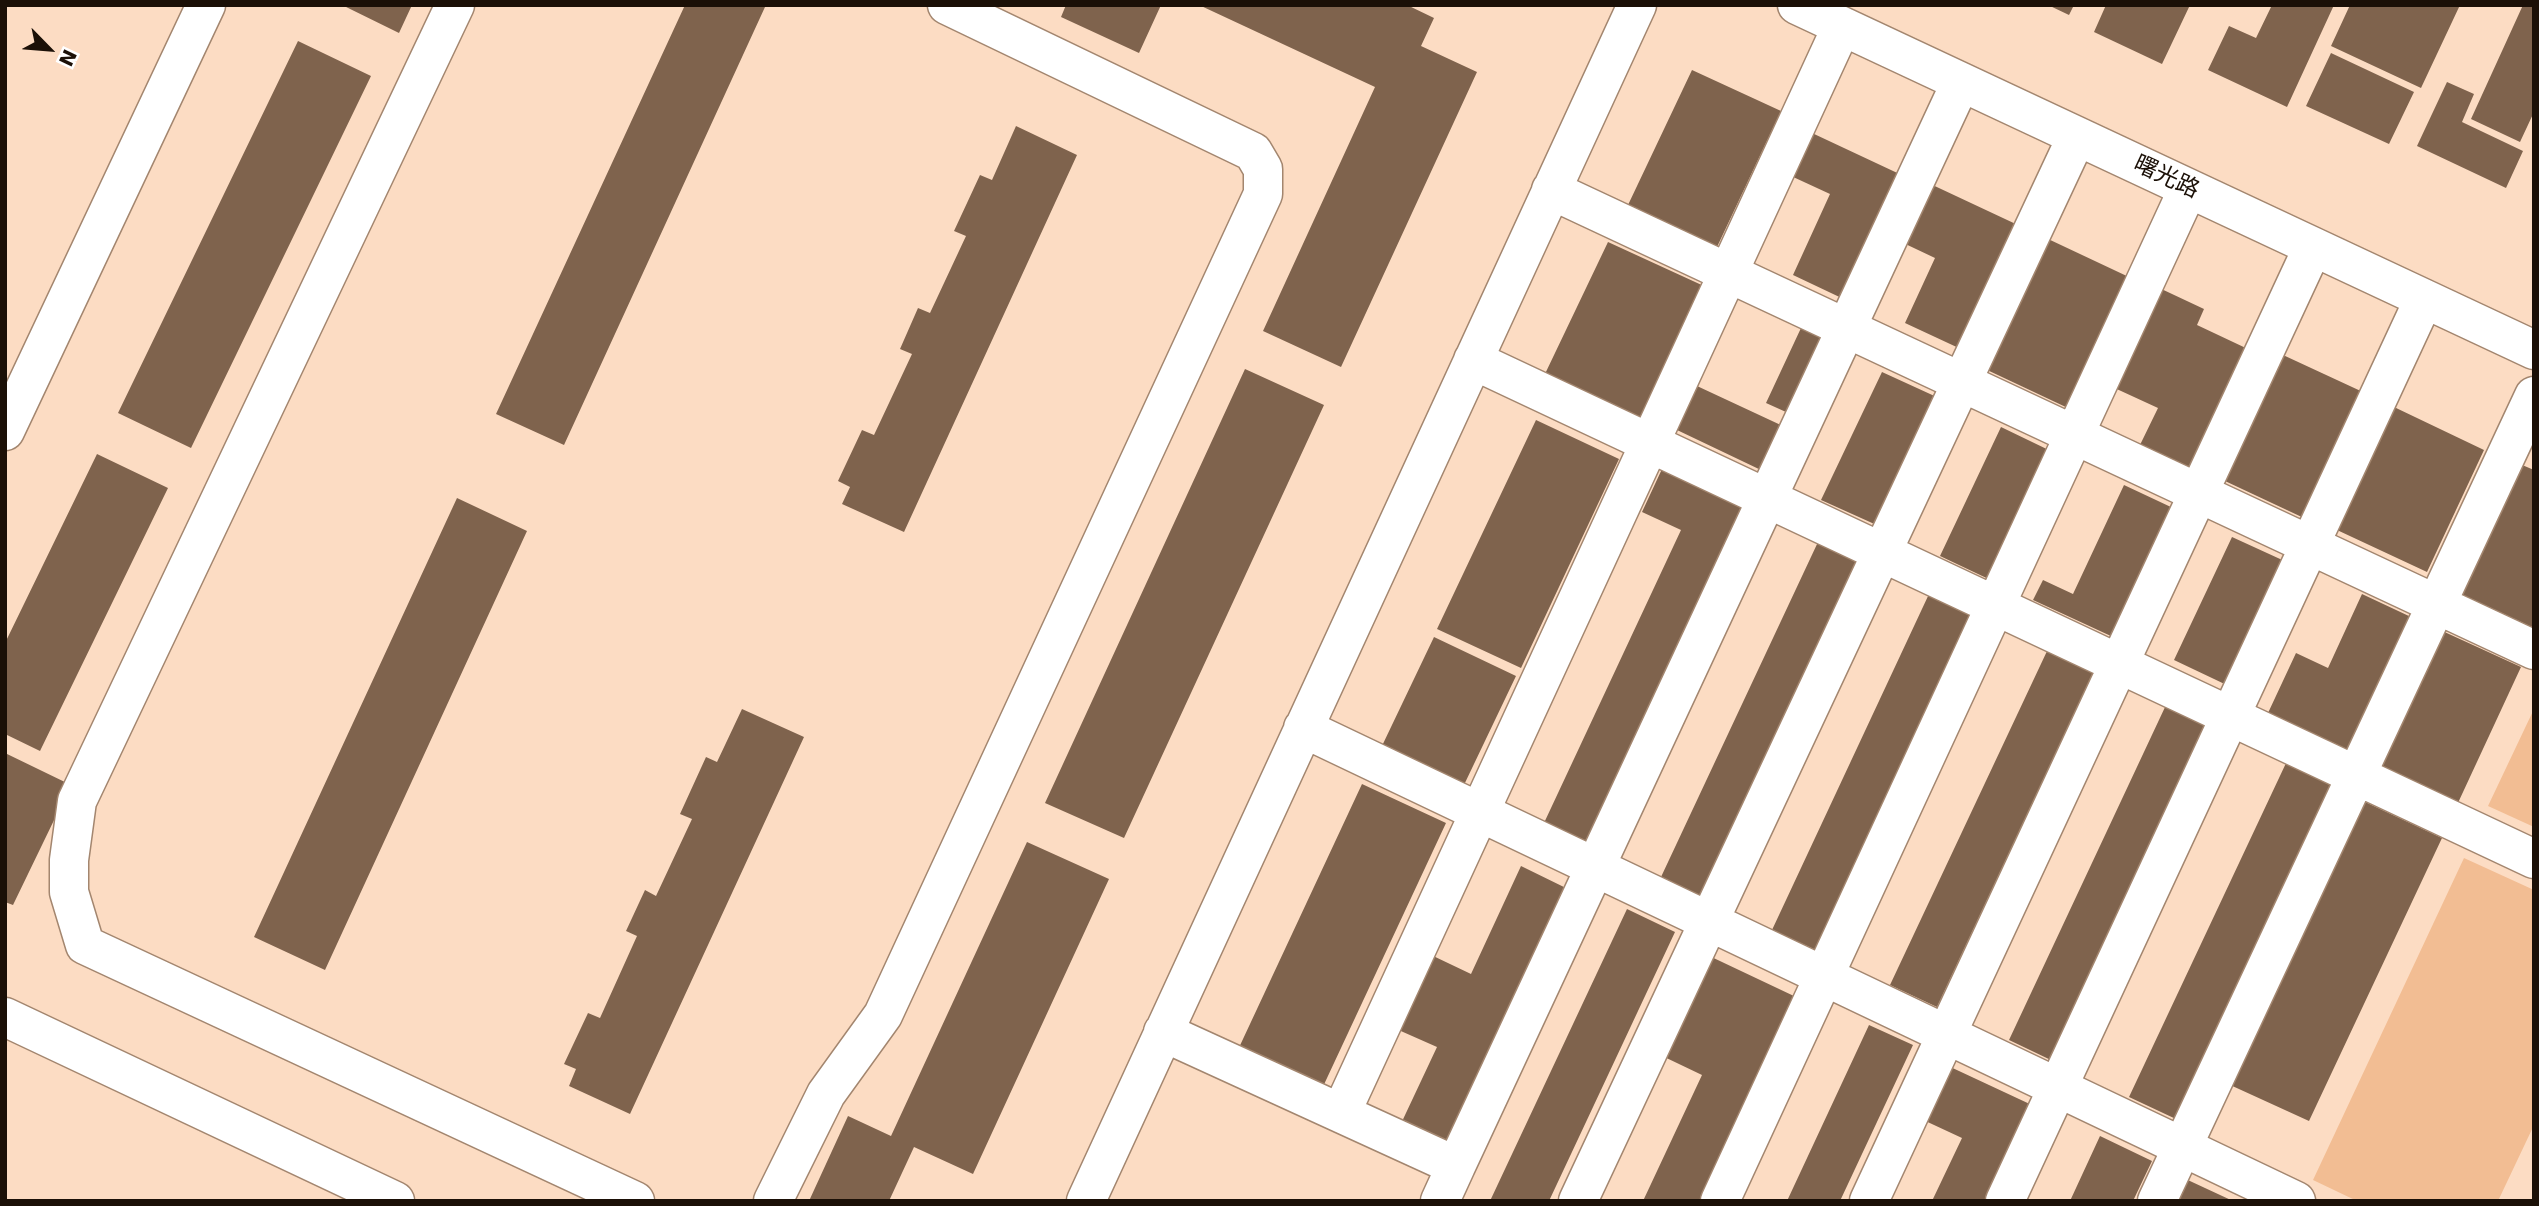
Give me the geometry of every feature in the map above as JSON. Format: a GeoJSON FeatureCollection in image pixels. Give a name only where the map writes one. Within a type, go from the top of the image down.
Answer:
{"type":"FeatureCollection","features":[{"type":"Feature","properties":{"kind":"street"},"geometry":{"type":"LineString","coordinates":[[5,430],[206,5]]}},
{"type":"Feature","properties":{"kind":"street"},"geometry":{"type":"LineString","coordinates":[[455,5],[77,801],[69,860],[69,892],[85,945],[635,1201]]}},
{"type":"Feature","properties":{"kind":"street"},"geometry":{"type":"LineString","coordinates":[[773,1201],[826,1094],[883,1015],[1263,194],[1262,169],[1254,152],[947,5]]}},
{"type":"Feature","properties":{"kind":"street"},"geometry":{"type":"LineString","coordinates":[[1086,1201],[1637,5]]}},
{"type":"Feature","properties":{"kind":"street","name":"曙光路"},"geometry":{"type":"LineString","coordinates":[[1797,5],[2534,351]]}},
{"type":"Feature","properties":{"kind":"street"},"geometry":{"type":"LineString","coordinates":[[1341,1113],[1842,26]]}},
{"type":"Feature","properties":{"kind":"street"},"geometry":{"type":"LineString","coordinates":[[1440,1201],[1961,82]]}},
{"type":"Feature","properties":{"kind":"street"},"geometry":{"type":"LineString","coordinates":[[1578,1201],[2077,136]]}},
{"type":"Feature","properties":{"kind":"street"},"geometry":{"type":"LineString","coordinates":[[1720,1201],[2188,189]]}},
{"type":"Feature","properties":{"kind":"street"},"geometry":{"type":"LineString","coordinates":[[1551,190],[2534,650]]}},
{"type":"Feature","properties":{"kind":"street"},"geometry":{"type":"LineString","coordinates":[[1869,1201],[2313,247]]}},
{"type":"Feature","properties":{"kind":"street"},"geometry":{"type":"LineString","coordinates":[[2005,1201],[2424,299]]}},
{"type":"Feature","properties":{"kind":"street"},"geometry":{"type":"LineString","coordinates":[[1473,359],[2534,859]]}},
{"type":"Feature","properties":{"kind":"street"},"geometry":{"type":"LineString","coordinates":[[2157,1201],[2534,396]]}},
{"type":"Feature","properties":{"kind":"street"},"geometry":{"type":"LineString","coordinates":[[1303,729],[2296,1201]]}},
{"type":"Feature","properties":{"kind":"street"},"geometry":{"type":"LineString","coordinates":[[5,1017],[395,1201]]}},
{"type":"Feature","properties":{"kind":"street"},"geometry":{"type":"LineString","coordinates":[[1164,1032],[1456,1166]]}},
{"type":"Feature","properties":{"kind":"shaded area"},"geometry":{"type":"Polygon","coordinates":[[[2534,709],[2534,827],[2488,806],[2534,709]]]}},
{"type":"Feature","properties":{"kind":"shaded area"},"geometry":{"type":"Polygon","coordinates":[[[2464,858],[2534,890],[2534,1125],[2498,1201],[2357,1201],[2313,1180],[2464,858]]]}},
{"type":"Feature","properties":{"kind":"building"},"geometry":{"type":"Polygon","coordinates":[[[342,5],[412,5],[399,33],[342,5]]]}},
{"type":"Feature","properties":{"kind":"building"},"geometry":{"type":"Polygon","coordinates":[[[685,5],[765,7],[564,445],[496,414],[685,5]]]}},
{"type":"Feature","properties":{"kind":"building"},"geometry":{"type":"Polygon","coordinates":[[[1066,5],[1161,5],[1139,53],[1061,17],[1066,5]]]}},
{"type":"Feature","properties":{"kind":"building"},"geometry":{"type":"Polygon","coordinates":[[[1199,5],[1407,5],[1434,18],[1421,46],[1477,72],[1341,367],[1263,331],[1375,87],[1199,5]]]}},
{"type":"Feature","properties":{"kind":"building"},"geometry":{"type":"Polygon","coordinates":[[[2048,5],[2074,5],[2069,15],[2048,5]]]}},
{"type":"Feature","properties":{"kind":"building"},"geometry":{"type":"Polygon","coordinates":[[[2106,5],[2190,5],[2162,64],[2094,32],[2106,5]]]}},
{"type":"Feature","properties":{"kind":"building"},"geometry":{"type":"Polygon","coordinates":[[[2272,5],[2334,5],[2287,107],[2208,70],[2229,26],[2256,38],[2272,5]]]}},
{"type":"Feature","properties":{"kind":"building"},"geometry":{"type":"Polygon","coordinates":[[[2350,5],[2460,5],[2421,88],[2331,46],[2350,5]]]}},
{"type":"Feature","properties":{"kind":"building"},"geometry":{"type":"Polygon","coordinates":[[[2523,5],[2534,5],[2534,112],[2520,142],[2471,119],[2523,5]]]}},
{"type":"Feature","properties":{"kind":"building"},"geometry":{"type":"Polygon","coordinates":[[[298,41],[371,76],[191,448],[118,413],[298,41]]]}},
{"type":"Feature","properties":{"kind":"building"},"geometry":{"type":"Polygon","coordinates":[[[2331,53],[2414,92],[2389,144],[2306,106],[2331,53]]]}},
{"type":"Feature","properties":{"kind":"building"},"geometry":{"type":"Polygon","coordinates":[[[1692,70],[1781,111],[1717,247],[1628,205],[1692,70]]]}},
{"type":"Feature","properties":{"kind":"building"},"geometry":{"type":"Polygon","coordinates":[[[2447,82],[2474,94],[2462,122],[2523,151],[2506,188],[2417,146],[2447,82]]]}},
{"type":"Feature","properties":{"kind":"building"},"geometry":{"type":"Polygon","coordinates":[[[1016,126],[1077,155],[904,532],[842,504],[850,487],[838,481],[862,430],[874,435],[912,354],[900,349],[918,308],[930,313],[966,236],[954,231],[980,175],[992,180],[1016,126]]]}},
{"type":"Feature","properties":{"kind":"building"},"geometry":{"type":"Polygon","coordinates":[[[1812,133],[1908,178],[1850,302],[1793,275],[1830,194],[1791,176],[1812,133]]]}},
{"type":"Feature","properties":{"kind":"building"},"geometry":{"type":"Polygon","coordinates":[[[1924,181],[2020,226],[1963,350],[1905,323],[1935,258],[1897,240],[1924,181]]]}},
{"type":"Feature","properties":{"kind":"building"},"geometry":{"type":"Polygon","coordinates":[[[2046,238],[2131,278],[2070,409],[1985,369],[2046,238]]]}},
{"type":"Feature","properties":{"kind":"building"},"geometry":{"type":"Polygon","coordinates":[[[1608,242],[1706,287],[1642,422],[1544,376],[1608,242]]]}},
{"type":"Feature","properties":{"kind":"building"},"geometry":{"type":"Polygon","coordinates":[[[2155,286],[2204,309],[2197,325],[2250,350],[2192,472],[2139,447],[2158,408],[2108,385],[2155,286]]]}},
{"type":"Feature","properties":{"kind":"building"},"geometry":{"type":"Polygon","coordinates":[[[1801,328],[1822,338],[1786,412],[1766,403],[1801,328]]]}},
{"type":"Feature","properties":{"kind":"building"},"geometry":{"type":"Polygon","coordinates":[[[2283,355],[2365,393],[2306,519],[2225,481],[2283,355]]]}},
{"type":"Feature","properties":{"kind":"building"},"geometry":{"type":"Polygon","coordinates":[[[1245,369],[1324,405],[1124,838],[1045,803],[1245,369]]]}},
{"type":"Feature","properties":{"kind":"building"},"geometry":{"type":"Polygon","coordinates":[[[1882,372],[1941,399],[1881,527],[1821,500],[1882,372]]]}},
{"type":"Feature","properties":{"kind":"building"},"geometry":{"type":"Polygon","coordinates":[[[1697,386],[1785,427],[1763,471],[1677,430],[1697,386]]]}},
{"type":"Feature","properties":{"kind":"building"},"geometry":{"type":"Polygon","coordinates":[[[2394,407],[2484,450],[2427,572],[2337,530],[2394,407]]]}},
{"type":"Feature","properties":{"kind":"building"},"geometry":{"type":"Polygon","coordinates":[[[1536,420],[1619,459],[1521,668],[1437,629],[1536,420]]]}},
{"type":"Feature","properties":{"kind":"building"},"geometry":{"type":"Polygon","coordinates":[[[2001,427],[2057,454],[1997,583],[1940,556],[2001,427]]]}},
{"type":"Feature","properties":{"kind":"building"},"geometry":{"type":"Polygon","coordinates":[[[97,454],[168,488],[40,751],[5,734],[5,643],[97,454]]]}},
{"type":"Feature","properties":{"kind":"building"},"geometry":{"type":"Polygon","coordinates":[[[2515,462],[2534,470],[2534,628],[2454,591],[2515,462]]]}},
{"type":"Feature","properties":{"kind":"building"},"geometry":{"type":"Polygon","coordinates":[[[1662,469],[1753,511],[1596,847],[1544,823],[1681,530],[1642,512],[1662,469]]]}},
{"type":"Feature","properties":{"kind":"building"},"geometry":{"type":"Polygon","coordinates":[[[2124,485],[2173,508],[2113,637],[2033,600],[2043,580],[2073,594],[2124,485]]]}},
{"type":"Feature","properties":{"kind":"building"},"geometry":{"type":"Polygon","coordinates":[[[457,498],[527,531],[325,970],[254,937],[457,498]]]}},
{"type":"Feature","properties":{"kind":"building"},"geometry":{"type":"Polygon","coordinates":[[[2232,537],[2291,564],[2233,688],[2174,660],[2232,537]]]}},
{"type":"Feature","properties":{"kind":"building"},"geometry":{"type":"Polygon","coordinates":[[[1818,542],[1861,562],[1704,897],[1661,877],[1818,542]]]}},
{"type":"Feature","properties":{"kind":"building"},"geometry":{"type":"Polygon","coordinates":[[[1929,594],[1975,615],[1818,951],[1772,930],[1929,594]]]}},
{"type":"Feature","properties":{"kind":"building"},"geometry":{"type":"Polygon","coordinates":[[[2362,594],[2411,617],[2349,750],[2268,713],[2296,653],[2328,668],[2362,594]]]}},
{"type":"Feature","properties":{"kind":"building"},"geometry":{"type":"Polygon","coordinates":[[[2438,629],[2521,667],[2457,805],[2374,767],[2438,629]]]}},
{"type":"Feature","properties":{"kind":"building"},"geometry":{"type":"Polygon","coordinates":[[[1434,637],[1516,676],[1463,787],[1381,748],[1434,637]]]}},
{"type":"Feature","properties":{"kind":"building"},"geometry":{"type":"Polygon","coordinates":[[[2048,649],[2094,671],[1937,1007],[1890,985],[2048,649]]]}},
{"type":"Feature","properties":{"kind":"building"},"geometry":{"type":"Polygon","coordinates":[[[2166,705],[2212,726],[2055,1062],[2009,1040],[2166,705]]]}},
{"type":"Feature","properties":{"kind":"building"},"geometry":{"type":"Polygon","coordinates":[[[742,709],[804,737],[630,1114],[569,1086],[576,1069],[564,1064],[588,1013],[600,1018],[637,936],[626,931],[645,890],[656,896],[692,819],[680,814],[706,757],[717,762],[742,709]]]}},
{"type":"Feature","properties":{"kind":"building"},"geometry":{"type":"Polygon","coordinates":[[[5,753],[71,785],[13,905],[5,902],[5,753]]]}},
{"type":"Feature","properties":{"kind":"building"},"geometry":{"type":"Polygon","coordinates":[[[2287,761],[2335,784],[2178,1120],[2129,1097],[2287,761]]]}},
{"type":"Feature","properties":{"kind":"building"},"geometry":{"type":"Polygon","coordinates":[[[1362,784],[1446,823],[1320,1093],[1236,1054],[1362,784]]]}},
{"type":"Feature","properties":{"kind":"building"},"geometry":{"type":"Polygon","coordinates":[[[2361,800],[2442,838],[2309,1121],[2228,1084],[2361,800]]]}},
{"type":"Feature","properties":{"kind":"building"},"geometry":{"type":"Polygon","coordinates":[[[1027,842],[1109,879],[973,1174],[914,1147],[889,1201],[809,1201],[848,1116],[891,1136],[1027,842]]]}},
{"type":"Feature","properties":{"kind":"building"},"geometry":{"type":"Polygon","coordinates":[[[1521,866],[1570,890],[1447,1153],[1398,1130],[1437,1047],[1394,1028],[1429,954],[1471,974],[1521,866]]]}},
{"type":"Feature","properties":{"kind":"building"},"geometry":{"type":"Polygon","coordinates":[[[1627,909],[1675,932],[1549,1201],[1490,1201],[1627,909]]]}},
{"type":"Feature","properties":{"kind":"building"},"geometry":{"type":"Polygon","coordinates":[[[1703,953],[1796,997],[1701,1201],[1643,1201],[1702,1075],[1656,1053],[1703,953]]]}},
{"type":"Feature","properties":{"kind":"building"},"geometry":{"type":"Polygon","coordinates":[[[1869,1025],[1913,1045],[1840,1201],[1787,1201],[1869,1025]]]}},
{"type":"Feature","properties":{"kind":"building"},"geometry":{"type":"Polygon","coordinates":[[[1944,1064],[2034,1106],[1990,1201],[1932,1201],[1962,1138],[1919,1118],[1944,1064]]]}},
{"type":"Feature","properties":{"kind":"building"},"geometry":{"type":"Polygon","coordinates":[[[2100,1136],[2152,1161],[2133,1201],[2070,1201],[2100,1136]]]}},
{"type":"Feature","properties":{"kind":"building"},"geometry":{"type":"Polygon","coordinates":[[[2177,1175],[2233,1201],[2165,1201],[2177,1175]]]}}]}
